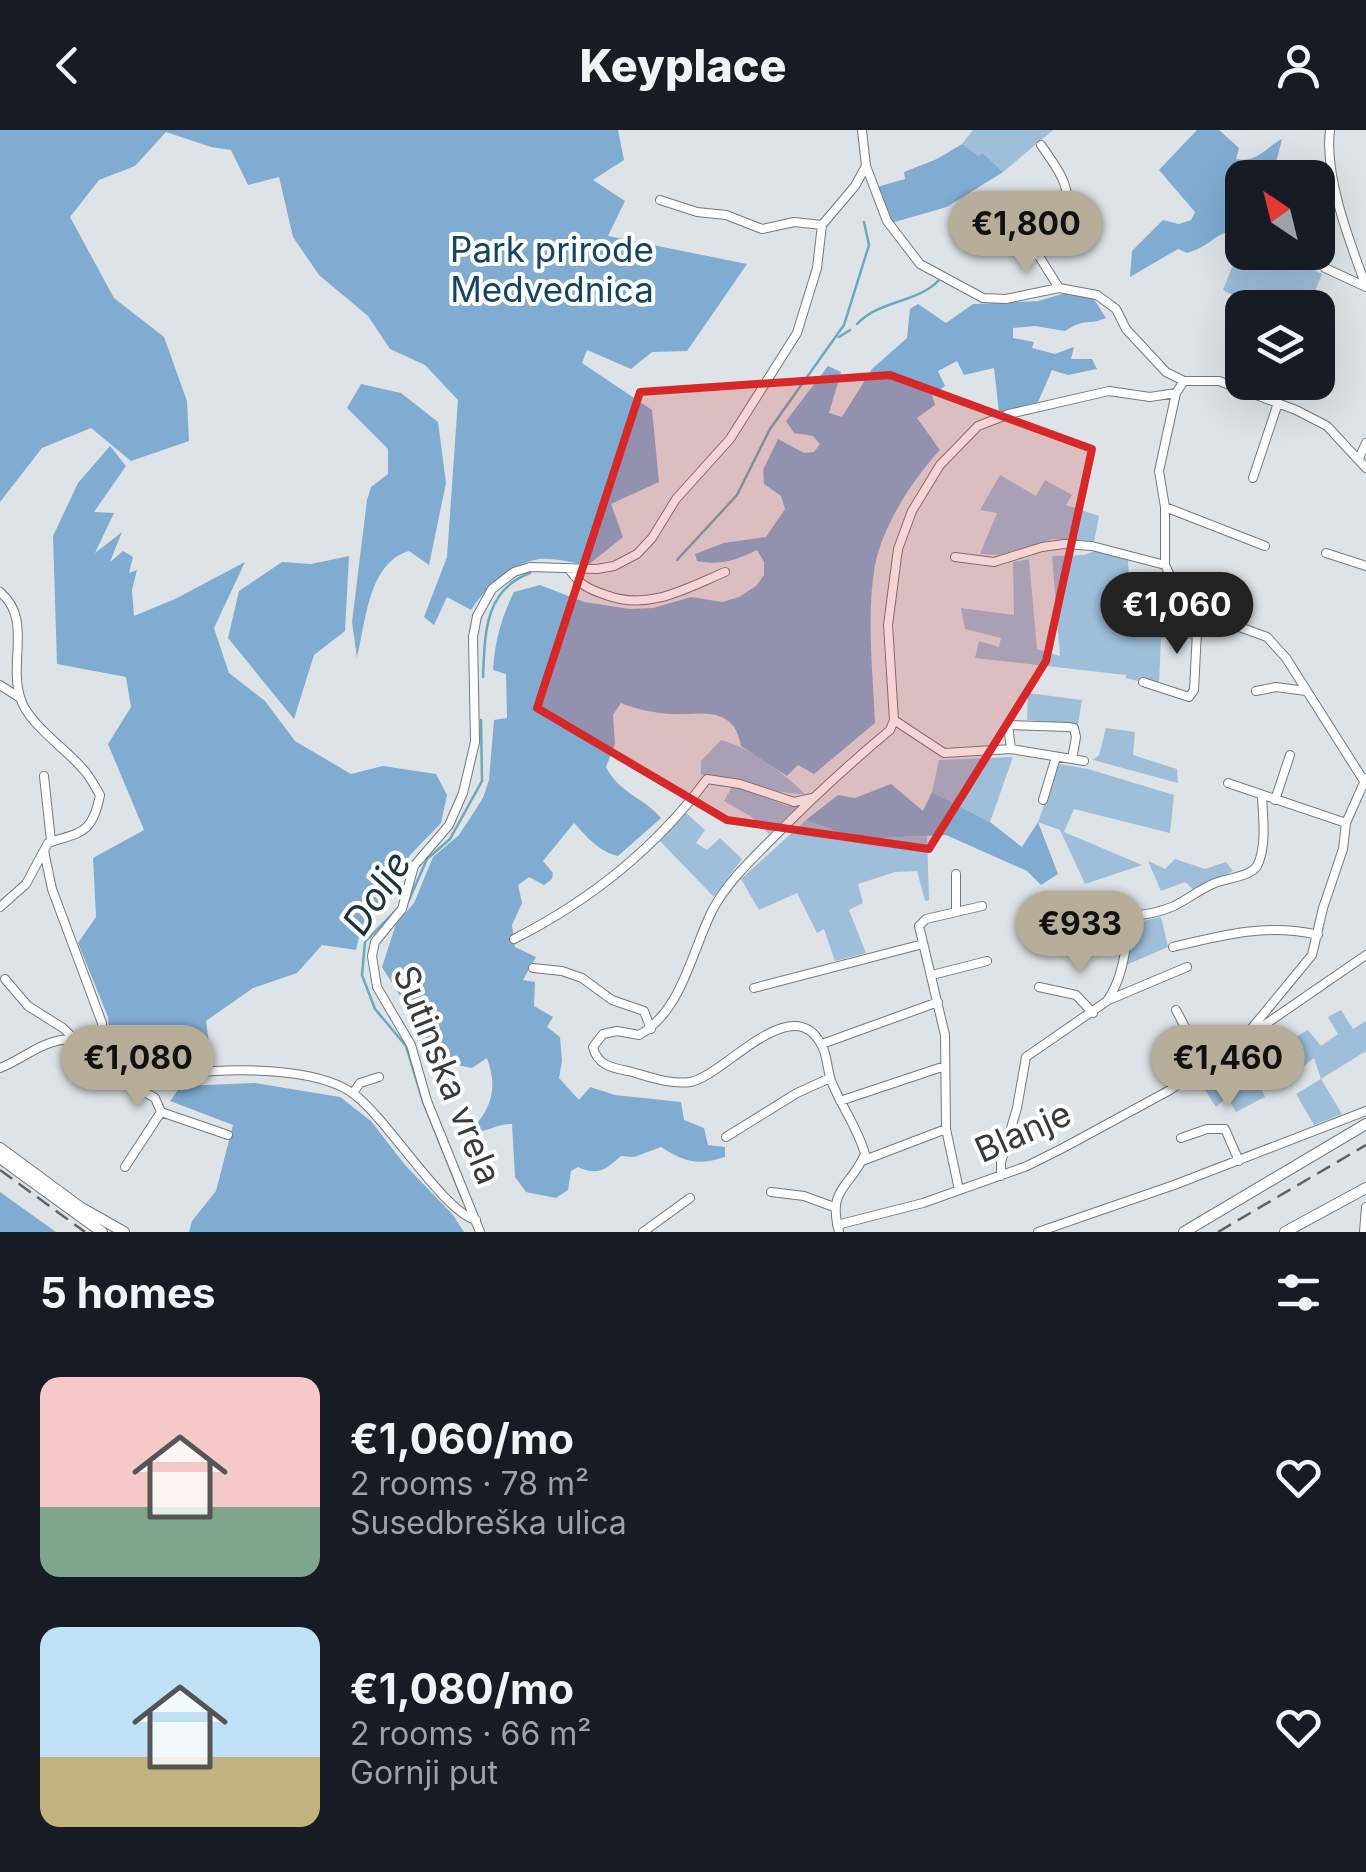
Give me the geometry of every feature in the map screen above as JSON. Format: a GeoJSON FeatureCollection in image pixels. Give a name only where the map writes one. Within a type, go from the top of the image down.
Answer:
{"type":"FeatureCollection","features":[{"type":"Feature","properties":{"kind":"main road"},"geometry":{"type":"LineString","coordinates":[[1184,1232],[1366,1124]]}},
{"type":"Feature","properties":{"kind":"main road"},"geometry":{"type":"LineString","coordinates":[[0,1148],[80,1206],[124,1232]]}},
{"type":"Feature","properties":{"kind":"main road"},"geometry":{"type":"LineString","coordinates":[[0,1158],[102,1232]]}},
{"type":"Feature","properties":{"kind":"main road"},"geometry":{"type":"LineString","coordinates":[[1285,1232],[1365,1191]]}},
{"type":"Feature","properties":{"kind":"street"},"geometry":{"type":"LineString","coordinates":[[862,130],[866,166],[887,221],[920,264],[982,298],[1006,299],[1072,288],[1108,301],[1126,329],[1166,372],[1184,381],[1219,381],[1326,426],[1366,468]]}},
{"type":"Feature","properties":{"kind":"street"},"geometry":{"type":"LineString","coordinates":[[1330,130],[1331,164],[1342,212],[1366,286]]}},
{"type":"Feature","properties":{"kind":"street"},"geometry":{"type":"LineString","coordinates":[[1041,145],[1068,188],[1067,206],[1054,223],[1033,235],[1032,246],[1059,288]]}},
{"type":"Feature","properties":{"kind":"street"},"geometry":{"type":"LineString","coordinates":[[660,200],[697,212],[726,215],[762,229],[794,222],[822,224],[855,186],[866,166]]}},
{"type":"Feature","properties":{"kind":"street","name":"Sutinska vrela"},"geometry":{"type":"LineString","coordinates":[[480,1232],[427,1101],[411,1045],[374,980],[372,948],[403,904],[414,866],[450,825],[470,772],[475,742],[474,632],[482,604],[497,584],[514,572],[530,567],[614,566],[638,554],[682,492],[721,451],[797,332],[816,268],[822,224]]}},
{"type":"Feature","properties":{"kind":"street"},"geometry":{"type":"LineString","coordinates":[[1330,270],[1366,286]]}},
{"type":"Feature","properties":{"kind":"street"},"geometry":{"type":"LineString","coordinates":[[1184,381],[1176,393],[1159,471],[1165,507],[1166,566],[1174,584],[1198,612],[1267,637],[1286,658],[1365,779],[1346,823],[1343,849],[1312,955],[1246,1036]]}},
{"type":"Feature","properties":{"kind":"street"},"geometry":{"type":"LineString","coordinates":[[838,1229],[834,1206],[837,1195],[862,1161],[863,1148],[830,1078],[822,1044],[801,1028],[777,1028],[708,1075],[691,1082],[672,1082],[604,1064],[593,1047],[604,1034],[617,1031],[639,1035],[651,1029],[671,1005],[712,910],[732,880],[812,798],[890,730],[894,720],[888,625],[898,549],[912,511],[940,465],[978,426],[1009,414],[1108,391],[1150,397],[1176,393]]}},
{"type":"Feature","properties":{"kind":"street"},"geometry":{"type":"LineString","coordinates":[[1253,478],[1278,403]]}},
{"type":"Feature","properties":{"kind":"street"},"geometry":{"type":"LineString","coordinates":[[1359,458],[1366,443]]}},
{"type":"Feature","properties":{"kind":"street"},"geometry":{"type":"LineString","coordinates":[[1165,507],[1264,546]]}},
{"type":"Feature","properties":{"kind":"street"},"geometry":{"type":"LineString","coordinates":[[954,558],[994,562],[1064,544],[1092,546],[1166,566]]}},
{"type":"Feature","properties":{"kind":"street"},"geometry":{"type":"LineString","coordinates":[[1326,553],[1366,566]]}},
{"type":"Feature","properties":{"kind":"street"},"geometry":{"type":"LineString","coordinates":[[569,568],[583,587],[636,603],[658,599],[724,572]]}},
{"type":"Feature","properties":{"kind":"street"},"geometry":{"type":"LineString","coordinates":[[0,592],[15,606],[18,617],[20,698]]}},
{"type":"Feature","properties":{"kind":"street"},"geometry":{"type":"LineString","coordinates":[[1142,682],[1189,697],[1194,690],[1198,612]]}},
{"type":"Feature","properties":{"kind":"street"},"geometry":{"type":"LineString","coordinates":[[0,684],[20,698],[49,736],[85,771],[100,795],[86,828],[69,839],[51,841]]}},
{"type":"Feature","properties":{"kind":"street"},"geometry":{"type":"LineString","coordinates":[[1256,691],[1276,687],[1306,691]]}},
{"type":"Feature","properties":{"kind":"street"},"geometry":{"type":"LineString","coordinates":[[894,720],[944,752],[1011,750],[1084,761]]}},
{"type":"Feature","properties":{"kind":"street"},"geometry":{"type":"LineString","coordinates":[[1011,750],[1008,725],[1068,727],[1074,728],[1076,737],[1072,759]]}},
{"type":"Feature","properties":{"kind":"street"},"geometry":{"type":"LineString","coordinates":[[1275,800],[1290,756]]}},
{"type":"Feature","properties":{"kind":"street"},"geometry":{"type":"LineString","coordinates":[[1043,800],[1056,757]]}},
{"type":"Feature","properties":{"kind":"street"},"geometry":{"type":"LineString","coordinates":[[0,907],[26,884],[51,841],[44,776]]}},
{"type":"Feature","properties":{"kind":"street"},"geometry":{"type":"LineString","coordinates":[[514,939],[569,910],[622,871],[679,817],[708,780],[740,784],[794,802],[812,798]]}},
{"type":"Feature","properties":{"kind":"street"},"geometry":{"type":"LineString","coordinates":[[1228,782],[1346,823]]}},
{"type":"Feature","properties":{"kind":"street"},"geometry":{"type":"LineString","coordinates":[[1060,913],[1130,917],[1168,908],[1214,883],[1250,872],[1256,866],[1262,838],[1262,796]]}},
{"type":"Feature","properties":{"kind":"street"},"geometry":{"type":"LineString","coordinates":[[44,850],[52,889],[102,1023],[102,1041]]}},
{"type":"Feature","properties":{"kind":"street"},"geometry":{"type":"LineString","coordinates":[[956,874],[956,911]]}},
{"type":"Feature","properties":{"kind":"street"},"geometry":{"type":"LineString","coordinates":[[960,1190],[946,1128],[945,1039],[920,923],[982,906]]}},
{"type":"Feature","properties":{"kind":"street"},"geometry":{"type":"LineString","coordinates":[[1001,1176],[1026,1057],[1107,1001],[1122,964],[1130,917]]}},
{"type":"Feature","properties":{"kind":"street"},"geometry":{"type":"LineString","coordinates":[[1173,947],[1254,930],[1294,930],[1318,935]]}},
{"type":"Feature","properties":{"kind":"street"},"geometry":{"type":"LineString","coordinates":[[754,988],[923,944]]}},
{"type":"Feature","properties":{"kind":"street","name":"Blanje"},"geometry":{"type":"LineString","coordinates":[[838,1229],[1001,1176],[1063,1148],[1170,1090],[1366,956]]}},
{"type":"Feature","properties":{"kind":"street"},"geometry":{"type":"LineString","coordinates":[[932,975],[986,960]]}},
{"type":"Feature","properties":{"kind":"street"},"geometry":{"type":"LineString","coordinates":[[533,968],[582,978],[612,1000],[644,1011],[651,1029]]}},
{"type":"Feature","properties":{"kind":"street"},"geometry":{"type":"LineString","coordinates":[[1107,1001],[1187,968]]}},
{"type":"Feature","properties":{"kind":"street"},"geometry":{"type":"LineString","coordinates":[[5,980],[28,1006],[63,1028],[105,1069],[155,1098],[160,1112]]}},
{"type":"Feature","properties":{"kind":"street"},"geometry":{"type":"LineString","coordinates":[[1040,987],[1076,995],[1093,1013]]}},
{"type":"Feature","properties":{"kind":"street"},"geometry":{"type":"LineString","coordinates":[[822,1044],[938,1002]]}},
{"type":"Feature","properties":{"kind":"street"},"geometry":{"type":"LineString","coordinates":[[1176,1010],[1205,1066]]}},
{"type":"Feature","properties":{"kind":"street"},"geometry":{"type":"LineString","coordinates":[[0,1068],[41,1044],[72,1038],[102,1041],[170,1073],[268,1071],[338,1085],[381,1118],[446,1198],[465,1216],[476,1220]]}},
{"type":"Feature","properties":{"kind":"street"},"geometry":{"type":"LineString","coordinates":[[840,1102],[944,1066]]}},
{"type":"Feature","properties":{"kind":"street"},"geometry":{"type":"LineString","coordinates":[[352,1093],[370,1078],[379,1078]]}},
{"type":"Feature","properties":{"kind":"street"},"geometry":{"type":"LineString","coordinates":[[726,1137],[830,1078]]}},
{"type":"Feature","properties":{"kind":"street"},"geometry":{"type":"LineString","coordinates":[[1038,1232],[1366,1111]]}},
{"type":"Feature","properties":{"kind":"street"},"geometry":{"type":"LineString","coordinates":[[160,1112],[228,1134]]}},
{"type":"Feature","properties":{"kind":"street"},"geometry":{"type":"LineString","coordinates":[[125,1167],[160,1112]]}},
{"type":"Feature","properties":{"kind":"street"},"geometry":{"type":"LineString","coordinates":[[862,1161],[946,1128]]}},
{"type":"Feature","properties":{"kind":"street"},"geometry":{"type":"LineString","coordinates":[[1181,1138],[1206,1129],[1224,1129],[1239,1161]]}},
{"type":"Feature","properties":{"kind":"street"},"geometry":{"type":"LineString","coordinates":[[771,1192],[804,1196],[834,1206]]}},
{"type":"Feature","properties":{"kind":"street"},"geometry":{"type":"LineString","coordinates":[[643,1232],[690,1198]]}},
{"type":"Feature","properties":{"kind":"street"},"geometry":{"type":"LineString","coordinates":[[1365,1229],[1366,1207]]}},
{"type":"Feature","properties":{"kind":"highlighted area"},"geometry":{"type":"Polygon","coordinates":[[[890,375],[1092,449],[1046,661],[929,849],[727,820],[537,708],[640,392],[890,375]]]}},
{"type":"Feature","properties":{"kind":"shaded area"},"geometry":{"type":"Polygon","coordinates":[[[973,130],[1053,130],[1003,172],[983,153],[978,157],[962,144],[973,130]]]}},
{"type":"Feature","properties":{"kind":"shaded area"},"geometry":{"type":"Polygon","coordinates":[[[1231,270],[1314,270],[1322,274],[1315,290],[1223,290],[1231,270]]]}},
{"type":"Feature","properties":{"kind":"shaded area"},"geometry":{"type":"Polygon","coordinates":[[[1000,475],[1036,496],[1045,480],[1072,495],[1066,505],[1099,516],[1094,541],[1053,539],[999,555],[980,554],[997,513],[980,510],[1000,475]]]}},
{"type":"Feature","properties":{"kind":"shaded area"},"geometry":{"type":"Polygon","coordinates":[[[1098,550],[1128,560],[1130,596],[1149,596],[1158,627],[1193,622],[1194,639],[1161,638],[1159,682],[975,658],[979,641],[999,647],[1001,638],[965,629],[961,608],[1014,615],[1013,562],[1029,559],[1037,649],[1060,656],[1052,556],[1084,555],[1098,550]]]}},
{"type":"Feature","properties":{"kind":"shaded area"},"geometry":{"type":"Polygon","coordinates":[[[1028,693],[1082,700],[1078,724],[1027,720],[1028,693]]]}},
{"type":"Feature","properties":{"kind":"shaded area"},"geometry":{"type":"Polygon","coordinates":[[[1106,728],[1135,732],[1133,755],[1177,769],[1178,783],[1093,760],[1099,755],[1106,728]]]}},
{"type":"Feature","properties":{"kind":"shaded area"},"geometry":{"type":"Polygon","coordinates":[[[721,740],[766,762],[805,794],[701,775],[701,761],[721,740]]]}},
{"type":"Feature","properties":{"kind":"shaded area"},"geometry":{"type":"Polygon","coordinates":[[[1013,757],[990,822],[932,792],[939,760],[1013,757]]]}},
{"type":"Feature","properties":{"kind":"shaded area"},"geometry":{"type":"Polygon","coordinates":[[[1059,764],[1174,795],[1170,833],[1074,809],[1064,832],[1142,865],[1085,884],[1060,830],[1038,822],[1059,764]]]}},
{"type":"Feature","properties":{"kind":"shaded area"},"geometry":{"type":"Polygon","coordinates":[[[733,785],[787,806],[801,803],[769,834],[752,817],[724,801],[733,785]]]}},
{"type":"Feature","properties":{"kind":"shaded area"},"geometry":{"type":"Polygon","coordinates":[[[685,812],[705,830],[696,843],[707,850],[720,838],[742,859],[714,897],[657,838],[685,812]]]}},
{"type":"Feature","properties":{"kind":"shaded area"},"geometry":{"type":"Polygon","coordinates":[[[806,820],[856,839],[927,836],[929,900],[925,901],[917,871],[895,872],[858,884],[863,903],[849,910],[866,953],[835,961],[824,929],[817,933],[797,893],[759,910],[741,879],[806,820]]]}},
{"type":"Feature","properties":{"kind":"shaded area"},"geometry":{"type":"Polygon","coordinates":[[[1175,859],[1205,869],[1226,862],[1233,871],[1193,889],[1185,882],[1161,891],[1148,861],[1165,869],[1175,859]]]}},
{"type":"Feature","properties":{"kind":"shaded area"},"geometry":{"type":"Polygon","coordinates":[[[1161,917],[1168,947],[1126,965],[1143,921],[1161,917]]]}},
{"type":"Feature","properties":{"kind":"shaded area"},"geometry":{"type":"Polygon","coordinates":[[[1341,1010],[1353,1029],[1366,1021],[1366,1051],[1321,1079],[1314,1058],[1302,1067],[1298,1062],[1260,1086],[1265,1097],[1236,1112],[1227,1097],[1216,1107],[1205,1090],[1308,1030],[1321,1046],[1338,1034],[1328,1017],[1341,1010]]]}},
{"type":"Feature","properties":{"kind":"shaded area"},"geometry":{"type":"Polygon","coordinates":[[[1321,1079],[1342,1114],[1314,1125],[1296,1094],[1321,1079]]]}},
{"type":"Feature","properties":{"kind":"green space","name":"Park prirode Medvednica"},"geometry":{"type":"Polygon","coordinates":[[[0,130],[618,130],[624,160],[593,180],[625,201],[608,236],[747,264],[687,351],[652,352],[631,369],[587,350],[582,363],[652,410],[659,482],[611,504],[623,537],[588,565],[540,559],[519,565],[492,585],[471,610],[447,597],[434,625],[424,617],[447,557],[458,400],[425,365],[390,349],[368,316],[319,275],[293,237],[279,177],[248,185],[231,150],[166,132],[135,166],[99,180],[70,217],[114,298],[164,337],[187,401],[189,441],[131,461],[91,428],[42,448],[0,502],[0,130]]]}},
{"type":"Feature","properties":{"kind":"green space"},"geometry":{"type":"Polygon","coordinates":[[[1197,130],[1219,130],[1239,148],[1236,159],[1243,160],[1225,160],[1225,233],[1187,253],[1178,249],[1130,277],[1132,251],[1163,220],[1179,224],[1191,220],[1195,212],[1159,170],[1197,130]]]}},
{"type":"Feature","properties":{"kind":"green space"},"geometry":{"type":"Polygon","coordinates":[[[1282,139],[1277,160],[1243,160],[1255,157],[1282,139]]]}},
{"type":"Feature","properties":{"kind":"green space"},"geometry":{"type":"Polygon","coordinates":[[[962,144],[978,156],[983,153],[1003,172],[947,207],[891,223],[877,187],[905,179],[904,172],[962,144]]]}},
{"type":"Feature","properties":{"kind":"green space"},"geometry":{"type":"Polygon","coordinates":[[[1069,292],[1094,299],[1106,318],[1065,331],[1035,326],[1013,328],[1013,338],[1034,342],[1032,348],[1055,354],[1074,347],[1071,359],[1092,359],[1097,369],[1068,375],[1052,370],[1038,402],[999,413],[994,368],[964,375],[957,361],[938,371],[945,386],[932,395],[935,405],[917,418],[940,450],[900,503],[875,565],[871,624],[875,723],[814,774],[798,765],[787,776],[741,746],[734,727],[721,717],[661,713],[621,703],[613,715],[615,744],[606,767],[618,783],[661,818],[618,856],[599,847],[574,823],[543,861],[553,873],[552,879],[544,885],[529,877],[518,885],[522,903],[512,925],[515,947],[536,957],[523,980],[535,982],[534,1006],[553,1017],[547,1027],[560,1037],[559,1078],[579,1100],[590,1087],[615,1095],[681,1102],[684,1120],[704,1128],[708,1145],[725,1147],[725,1157],[692,1161],[661,1147],[634,1157],[621,1156],[601,1170],[578,1167],[571,1171],[568,1190],[556,1198],[526,1192],[515,1177],[512,1124],[470,1132],[491,1097],[487,1058],[472,1068],[452,1064],[448,1049],[438,1045],[428,1051],[425,1036],[382,967],[396,924],[414,903],[433,857],[459,835],[483,798],[489,780],[494,720],[507,718],[506,674],[493,670],[499,630],[514,592],[540,585],[584,602],[630,609],[653,608],[691,597],[722,602],[739,597],[764,575],[764,562],[757,550],[721,562],[697,561],[695,554],[724,543],[766,537],[785,509],[781,496],[764,484],[763,470],[778,439],[804,453],[814,452],[820,444],[813,436],[794,433],[786,421],[828,366],[841,372],[829,413],[842,417],[872,369],[907,338],[910,309],[918,304],[946,323],[973,304],[1038,301],[1069,292]]]}},
{"type":"Feature","properties":{"kind":"green space"},"geometry":{"type":"Polygon","coordinates":[[[361,384],[401,393],[438,422],[446,483],[429,565],[409,551],[385,568],[371,596],[357,658],[352,622],[367,500],[371,487],[388,474],[388,449],[347,408],[361,384]]]}},
{"type":"Feature","properties":{"kind":"green space"},"geometry":{"type":"Polygon","coordinates":[[[110,446],[126,466],[94,512],[114,513],[95,553],[122,532],[110,562],[123,551],[133,557],[129,573],[137,570],[132,590],[134,616],[245,562],[214,628],[229,673],[265,701],[295,741],[351,774],[383,766],[436,774],[447,795],[441,823],[410,855],[388,903],[361,928],[356,950],[322,945],[297,973],[253,988],[206,1021],[212,1066],[177,1068],[110,1039],[108,1017],[78,943],[96,917],[93,858],[144,830],[108,744],[131,707],[126,677],[57,664],[53,536],[78,483],[110,446]]]}},
{"type":"Feature","properties":{"kind":"green space"},"geometry":{"type":"Polygon","coordinates":[[[349,556],[345,631],[314,655],[294,719],[228,638],[239,591],[282,562],[311,564],[349,556]]]}},
{"type":"Feature","properties":{"kind":"green space"},"geometry":{"type":"Polygon","coordinates":[[[891,784],[923,811],[932,792],[990,822],[1022,847],[1038,822],[1058,874],[1041,885],[1027,871],[946,835],[856,839],[806,820],[838,795],[855,798],[891,784]]]}},
{"type":"Feature","properties":{"kind":"green space"},"geometry":{"type":"Polygon","coordinates":[[[255,1083],[340,1097],[371,1121],[464,1232],[189,1232],[192,1221],[216,1191],[233,1125],[170,1101],[181,1086],[255,1083]]]}},
{"type":"Feature","properties":{"kind":"green space"},"geometry":{"type":"Polygon","coordinates":[[[0,1192],[56,1232],[0,1232],[0,1192]]]}},
{"type":"Feature","properties":{"kind":"waterway","name":"Dolje"},"geometry":{"type":"LineString","coordinates":[[860,141],[861,154]]}},
{"type":"Feature","properties":{"kind":"waterway","name":"Dolje"},"geometry":{"type":"LineString","coordinates":[[677,560],[737,495],[770,429],[844,325],[869,245],[864,222]]}},
{"type":"Feature","properties":{"kind":"waterway"},"geometry":{"type":"LineString","coordinates":[[857,324],[876,310],[920,293],[939,280]]}},
{"type":"Feature","properties":{"kind":"waterway"},"geometry":{"type":"LineString","coordinates":[[839,337],[850,330]]}},
{"type":"Feature","properties":{"kind":"waterway","name":"Dolje"},"geometry":{"type":"LineString","coordinates":[[483,677],[487,630],[495,602],[504,590],[530,573]]}},
{"type":"Feature","properties":{"kind":"waterway","name":"Dolje"},"geometry":{"type":"LineString","coordinates":[[409,900],[427,859],[450,839],[482,781],[481,720]]}},
{"type":"Feature","properties":{"kind":"waterway","name":"Dolje"},"geometry":{"type":"LineString","coordinates":[[402,904],[365,942],[362,975],[375,1009],[406,1046],[422,1099],[463,1201]]}},
{"type":"Feature","properties":{"kind":"railway"},"geometry":{"type":"LineString","coordinates":[[1218,1232],[1366,1145]]}},
{"type":"Feature","properties":{"kind":"railway"},"geometry":{"type":"LineString","coordinates":[[0,1170],[85,1232]]}}]}
